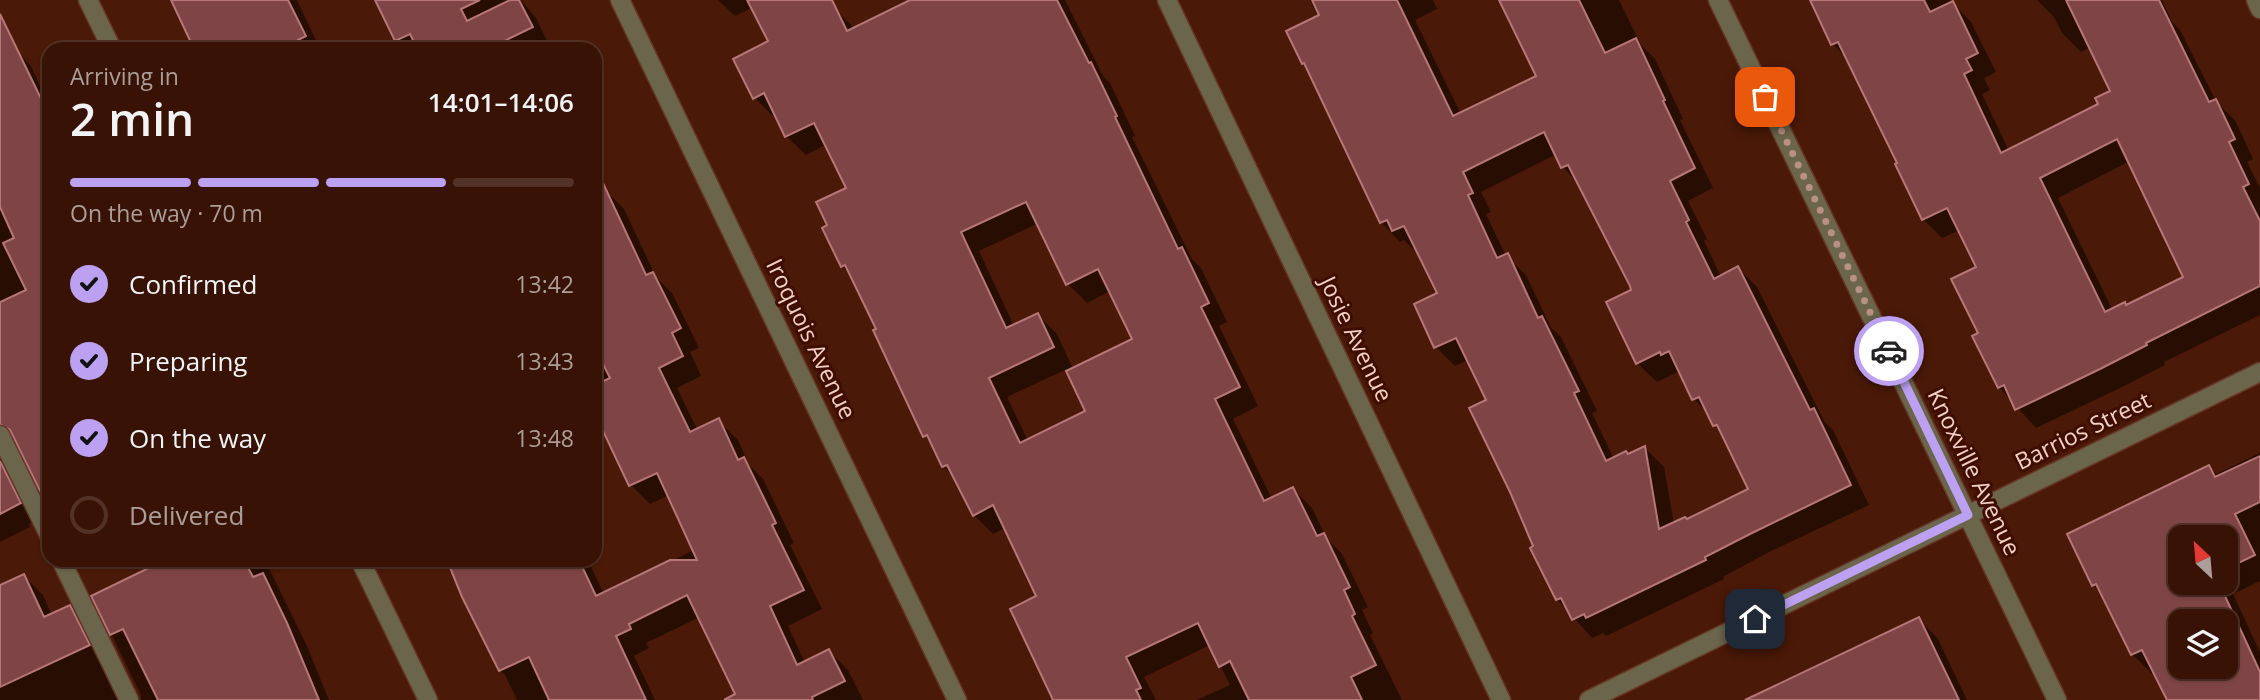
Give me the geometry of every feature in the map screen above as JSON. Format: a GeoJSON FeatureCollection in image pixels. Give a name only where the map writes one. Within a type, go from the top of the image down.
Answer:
{"type":"FeatureCollection","features":[{"type":"Feature","properties":{"kind":"street"},"geometry":{"type":"LineString","coordinates":[[88,0],[109,42]]}},
{"type":"Feature","properties":{"kind":"street","name":"Iroquois Avenue"},"geometry":{"type":"LineString","coordinates":[[620,0],[957,700]]}},
{"type":"Feature","properties":{"kind":"street","name":"Josie Avenue"},"geometry":{"type":"LineString","coordinates":[[1167,0],[1502,700]]}},
{"type":"Feature","properties":{"kind":"street","name":"Knoxville Avenue"},"geometry":{"type":"LineString","coordinates":[[1718,0],[2057,700]]}},
{"type":"Feature","properties":{"kind":"street"},"geometry":{"type":"LineString","coordinates":[[2256,0],[2260,9]]}},
{"type":"Feature","properties":{"kind":"street","name":"Barrios Street"},"geometry":{"type":"LineString","coordinates":[[1588,700],[2260,372]]}},
{"type":"Feature","properties":{"kind":"street"},"geometry":{"type":"LineString","coordinates":[[0,435],[42,521]]}},
{"type":"Feature","properties":{"kind":"street"},"geometry":{"type":"LineString","coordinates":[[64,567],[129,700]]}},
{"type":"Feature","properties":{"kind":"street"},"geometry":{"type":"LineString","coordinates":[[363,567],[428,700]]}},
{"type":"Feature","properties":{"kind":"building"},"geometry":{"type":"Polygon","coordinates":[[[171,0],[288,0],[306,36],[298,40],[299,42],[191,42],[171,0]]]}},
{"type":"Feature","properties":{"kind":"building"},"geometry":{"type":"Polygon","coordinates":[[[375,0],[480,0],[461,9],[467,21],[510,0],[519,0],[533,27],[502,42],[414,42],[410,34],[395,41],[375,0]]]}},
{"type":"Feature","properties":{"kind":"building"},"geometry":{"type":"Polygon","coordinates":[[[747,0],[832,0],[847,31],[910,0],[1057,0],[1089,63],[1091,62],[1178,249],[1182,247],[1209,303],[1201,307],[1240,387],[1215,399],[1264,501],[1293,487],[1317,536],[1324,533],[1350,587],[1344,590],[1355,614],[1352,616],[1376,665],[1351,677],[1362,700],[1249,700],[1230,661],[1219,667],[1198,623],[1126,657],[1141,688],[1136,690],[1141,700],[1053,700],[1010,609],[1036,596],[993,505],[973,516],[947,465],[942,467],[927,435],[923,437],[873,330],[876,329],[845,265],[841,267],[822,228],[827,225],[816,202],[846,188],[814,123],[785,137],[764,93],[753,99],[733,59],[768,41],[747,0]],[[1026,202],[961,232],[1006,328],[1038,313],[1054,347],[989,378],[1020,443],[1085,411],[1066,371],[1132,339],[1098,269],[1066,285],[1026,202]]]}},
{"type":"Feature","properties":{"kind":"building"},"geometry":{"type":"Polygon","coordinates":[[[1312,0],[1397,0],[1453,116],[1536,76],[1499,0],[1579,0],[1605,53],[1636,38],[1695,168],[1670,181],[1689,220],[1686,222],[1714,279],[1738,266],[1810,410],[1814,408],[1851,485],[1705,557],[1706,560],[1586,618],[1584,614],[1572,620],[1561,598],[1556,600],[1530,548],[1533,546],[1510,492],[1469,408],[1486,400],[1456,338],[1434,348],[1414,304],[1437,293],[1404,226],[1392,231],[1387,220],[1380,223],[1286,31],[1319,15],[1312,0]],[[1544,132],[1463,172],[1473,193],[1468,195],[1497,258],[1508,253],[1538,318],[1542,316],[1579,391],[1574,393],[1606,461],[1626,451],[1628,454],[1645,446],[1659,529],[1685,517],[1687,519],[1748,489],[1717,425],[1713,426],[1699,397],[1692,400],[1669,351],[1661,355],[1660,352],[1636,364],[1606,302],[1631,290],[1630,286],[1568,165],[1561,168],[1544,132]]]}},
{"type":"Feature","properties":{"kind":"building"},"geometry":{"type":"Polygon","coordinates":[[[1810,0],[1924,0],[1930,12],[1953,1],[1978,53],[1966,59],[1972,70],[1964,74],[2001,153],[2098,104],[2095,98],[2110,91],[2066,0],[2159,0],[2209,102],[2216,99],[2235,139],[2229,142],[2249,184],[2243,187],[2260,221],[2260,286],[2015,410],[2004,385],[1998,388],[1972,336],[1978,333],[1951,279],[1976,267],[1947,208],[1922,220],[1838,42],[1831,45],[1810,0]],[[2117,139],[2040,178],[2105,312],[2125,302],[2126,305],[2183,277],[2117,139]]]}},
{"type":"Feature","properties":{"kind":"building"},"geometry":{"type":"Polygon","coordinates":[[[0,14],[42,101],[41,493],[10,430],[0,424],[0,302],[26,290],[3,243],[14,238],[0,207],[0,14]]]}},
{"type":"Feature","properties":{"kind":"building"},"geometry":{"type":"Polygon","coordinates":[[[602,181],[646,275],[653,272],[681,328],[672,333],[683,356],[659,368],[690,432],[719,418],[738,460],[744,457],[776,523],[772,525],[804,590],[770,606],[797,665],[829,649],[845,681],[812,697],[813,700],[724,700],[735,694],[687,595],[629,624],[631,629],[616,636],[646,700],[549,700],[529,657],[499,671],[450,567],[582,567],[596,596],[670,560],[697,560],[657,473],[629,486],[602,429],[602,382],[610,378],[602,362],[602,181]]]}},
{"type":"Feature","properties":{"kind":"building"},"geometry":{"type":"Polygon","coordinates":[[[2260,456],[2260,502],[2235,514],[2255,555],[2238,563],[2238,525],[2168,525],[2168,595],[2225,595],[2231,609],[2168,609],[2168,679],[2238,679],[2238,624],[2260,672],[2260,700],[2167,700],[2142,650],[2131,655],[2096,584],[2092,586],[2067,534],[2209,465],[2215,477],[2260,456]]]}},
{"type":"Feature","properties":{"kind":"building"},"geometry":{"type":"Polygon","coordinates":[[[0,461],[21,503],[0,514],[0,461]]]}},
{"type":"Feature","properties":{"kind":"building"},"geometry":{"type":"Polygon","coordinates":[[[151,567],[248,567],[253,577],[263,573],[319,700],[158,700],[123,629],[110,635],[91,596],[151,567]]]}},
{"type":"Feature","properties":{"kind":"building"},"geometry":{"type":"Polygon","coordinates":[[[24,574],[44,617],[70,605],[90,645],[0,687],[0,585],[24,574]]]}},
{"type":"Feature","properties":{"kind":"building"},"geometry":{"type":"Polygon","coordinates":[[[1919,617],[1959,700],[1745,700],[1919,617]]]}},
{"type":"Feature","properties":{"kind":"way so far"},"geometry":{"type":"LineString","coordinates":[[1765,97],[1889,351]]}},
{"type":"Feature","properties":{"kind":"route"},"geometry":{"type":"LineString","coordinates":[[1755,619],[1968,515],[1889,351]]}}]}
